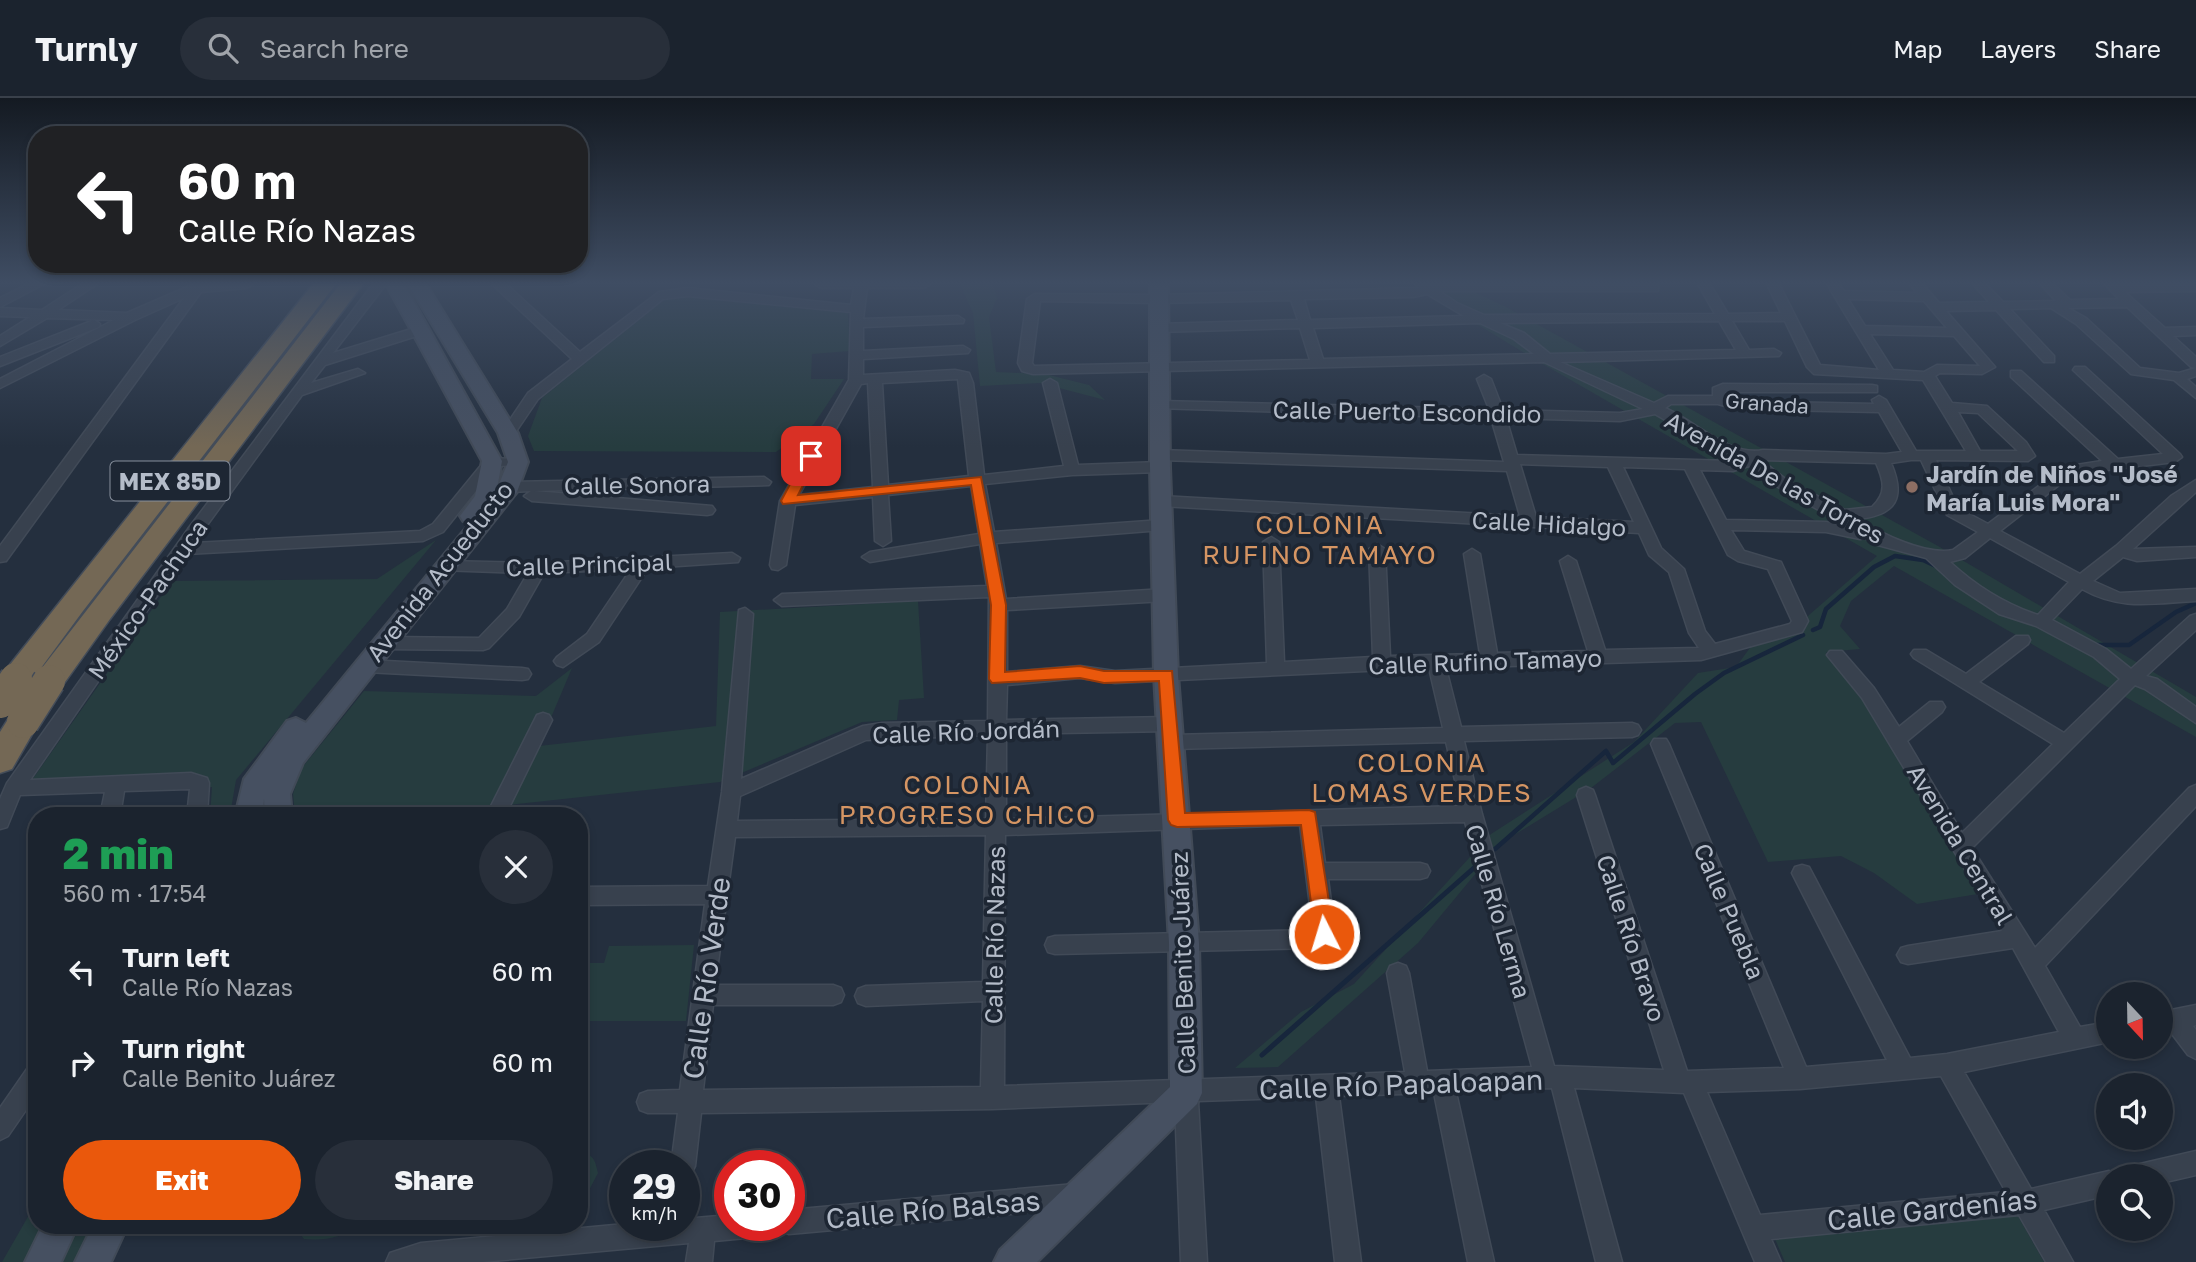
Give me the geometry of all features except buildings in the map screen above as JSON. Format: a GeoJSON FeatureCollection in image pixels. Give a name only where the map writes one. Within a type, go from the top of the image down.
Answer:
{"type":"FeatureCollection","features":[{"type":"Feature","properties":{"kind":"highway","name":"MEX 85D"},"geometry":{"type":"LineString","coordinates":[[7,774],[8,699],[72,604],[283,338]]}},
{"type":"Feature","properties":{"kind":"highway","name":"MEX 85D"},"geometry":{"type":"LineString","coordinates":[[8,699],[50,681],[99,612],[310,338]]}},
{"type":"Feature","properties":{"kind":"street"},"geometry":{"type":"LineString","coordinates":[[0,362],[58,338]]}},
{"type":"Feature","properties":{"kind":"street"},"geometry":{"type":"LineString","coordinates":[[0,384],[89,338]]}},
{"type":"Feature","properties":{"kind":"street"},"geometry":{"type":"LineString","coordinates":[[0,557],[160,338]]}},
{"type":"Feature","properties":{"kind":"street","name":"México-Pachuca"},"geometry":{"type":"LineString","coordinates":[[0,821],[7,774],[71,705],[338,338]]}},
{"type":"Feature","properties":{"kind":"street"},"geometry":{"type":"LineString","coordinates":[[319,362],[394,338]]}},
{"type":"Feature","properties":{"kind":"street","name":"Avenida Acueducto"},"geometry":{"type":"LineString","coordinates":[[250,807],[253,786],[275,753],[433,564],[485,497],[492,461],[426,338]]}},
{"type":"Feature","properties":{"kind":"street","name":"Avenida Acueducto"},"geometry":{"type":"LineString","coordinates":[[278,807],[277,794],[292,758],[507,490],[518,462],[508,433],[450,338]]}},
{"type":"Feature","properties":{"kind":"street"},"geometry":{"type":"LineString","coordinates":[[557,338],[579,358]]}},
{"type":"Feature","properties":{"kind":"street"},"geometry":{"type":"LineString","coordinates":[[508,433],[533,396],[604,338]]}},
{"type":"Feature","properties":{"kind":"street"},"geometry":{"type":"LineString","coordinates":[[778,565],[788,501],[856,380],[858,338]]}},
{"type":"Feature","properties":{"kind":"street"},"geometry":{"type":"LineString","coordinates":[[1029,338],[1025,363],[1027,368],[1033,370],[1774,353]]}},
{"type":"Feature","properties":{"kind":"street","name":"Calle Benito Juárez"},"geometry":{"type":"LineString","coordinates":[[1158,338],[1166,675],[1184,943],[1186,1093],[1194,1262]]}},
{"type":"Feature","properties":{"kind":"street"},"geometry":{"type":"LineString","coordinates":[[1309,338],[1317,362]]}},
{"type":"Feature","properties":{"kind":"street","name":"Avenida De las Torres"},"geometry":{"type":"LineString","coordinates":[[1522,338],[1544,357],[1669,415],[1708,439],[1751,460],[1783,484],[1843,516],[1880,540],[1932,554],[1961,581],[1987,599],[2010,612],[2042,622],[2100,653],[2132,678],[2158,688],[2196,716]]}},
{"type":"Feature","properties":{"kind":"street"},"geometry":{"type":"LineString","coordinates":[[1737,338],[1745,354]]}},
{"type":"Feature","properties":{"kind":"street"},"geometry":{"type":"LineString","coordinates":[[1801,338],[1816,370],[1927,376],[1937,369],[1987,368],[1963,338]]}},
{"type":"Feature","properties":{"kind":"street"},"geometry":{"type":"LineString","coordinates":[[1866,338],[1888,374]]}},
{"type":"Feature","properties":{"kind":"street"},"geometry":{"type":"LineString","coordinates":[[2029,338],[2049,359]]}},
{"type":"Feature","properties":{"kind":"street"},"geometry":{"type":"LineString","coordinates":[[2100,338],[2136,371],[2179,377],[2196,372]]}},
{"type":"Feature","properties":{"kind":"street"},"geometry":{"type":"LineString","coordinates":[[2167,338],[2196,364]]}},
{"type":"Feature","properties":{"kind":"street"},"geometry":{"type":"LineString","coordinates":[[858,355],[963,350]]}},
{"type":"Feature","properties":{"kind":"street"},"geometry":{"type":"LineString","coordinates":[[1932,554],[1956,556],[2065,472],[2113,463],[2175,457],[2080,370]]}},
{"type":"Feature","properties":{"kind":"street"},"geometry":{"type":"LineString","coordinates":[[297,392],[358,373]]}},
{"type":"Feature","properties":{"kind":"street"},"geometry":{"type":"LineString","coordinates":[[1861,373],[1919,455],[1952,511],[2081,582],[2120,600],[2196,594]]}},
{"type":"Feature","properties":{"kind":"street","name":"Calle Río Nazas"},"geometry":{"type":"LineString","coordinates":[[875,380],[955,374],[964,376],[976,480],[998,598],[992,1098]]}},
{"type":"Feature","properties":{"kind":"street"},"geometry":{"type":"LineString","coordinates":[[2016,374],[2113,463]]}},
{"type":"Feature","properties":{"kind":"street"},"geometry":{"type":"LineString","coordinates":[[1927,376],[1949,407],[1976,456]]}},
{"type":"Feature","properties":{"kind":"street"},"geometry":{"type":"LineString","coordinates":[[2179,377],[2180,382],[2196,394]]}},
{"type":"Feature","properties":{"kind":"street"},"geometry":{"type":"LineString","coordinates":[[1484,379],[1530,523]]}},
{"type":"Feature","properties":{"kind":"street"},"geometry":{"type":"LineString","coordinates":[[856,380],[875,380],[883,541]]}},
{"type":"Feature","properties":{"kind":"street"},"geometry":{"type":"LineString","coordinates":[[1051,383],[1072,470]]}},
{"type":"Feature","properties":{"kind":"street"},"geometry":{"type":"LineString","coordinates":[[1721,400],[1718,391],[1723,388],[1871,389]]}},
{"type":"Feature","properties":{"kind":"street","name":"Granada"},"geometry":{"type":"LineString","coordinates":[[1654,410],[1668,400],[1721,400],[1736,405],[1884,408]]}},
{"type":"Feature","properties":{"kind":"street","name":"Calle Puerto Escondido"},"geometry":{"type":"LineString","coordinates":[[1160,405],[1620,417],[1654,410]]}},
{"type":"Feature","properties":{"kind":"street"},"geometry":{"type":"LineString","coordinates":[[788,501],[1160,461],[1613,462],[1737,466],[1759,455],[1786,454],[1882,459],[1919,455],[2028,456],[2021,445],[1980,408],[1949,407]]}},
{"type":"Feature","properties":{"kind":"street"},"geometry":{"type":"LineString","coordinates":[[1814,526],[1843,516],[1876,512],[1892,493],[1893,485],[1882,459]]}},
{"type":"Feature","properties":{"kind":"street"},"geometry":{"type":"LineString","coordinates":[[182,549],[423,536],[438,528],[492,461],[518,462]]}},
{"type":"Feature","properties":{"kind":"street"},"geometry":{"type":"LineString","coordinates":[[1613,462],[1657,554],[1676,569],[1697,633],[1713,652]]}},
{"type":"Feature","properties":{"kind":"street"},"geometry":{"type":"LineString","coordinates":[[1690,465],[1721,525],[1838,528],[1880,540]]}},
{"type":"Feature","properties":{"kind":"street","name":"Calle Sonora"},"geometry":{"type":"LineString","coordinates":[[507,490],[764,482]]}},
{"type":"Feature","properties":{"kind":"street"},"geometry":{"type":"LineString","coordinates":[[2042,622],[2050,610],[2081,582],[2196,485]]}},
{"type":"Feature","properties":{"kind":"street"},"geometry":{"type":"LineString","coordinates":[[507,490],[707,510]]}},
{"type":"Feature","properties":{"kind":"street","name":"Calle Hidalgo"},"geometry":{"type":"LineString","coordinates":[[870,557],[1162,513],[1642,527]]}},
{"type":"Feature","properties":{"kind":"street","name":"Calle Rufino Tamayo"},"geometry":{"type":"LineString","coordinates":[[997,679],[1080,672],[1104,677],[1382,663],[1701,654],[1800,625],[1774,564],[1740,556],[1721,525]]}},
{"type":"Feature","properties":{"kind":"street"},"geometry":{"type":"LineString","coordinates":[[1271,542],[1276,669]]}},
{"type":"Feature","properties":{"kind":"street"},"geometry":{"type":"LineString","coordinates":[[1377,549],[1382,663]]}},
{"type":"Feature","properties":{"kind":"street"},"geometry":{"type":"LineString","coordinates":[[2121,551],[2137,556],[2196,552]]}},
{"type":"Feature","properties":{"kind":"street"},"geometry":{"type":"LineString","coordinates":[[1472,554],[1490,661]]}},
{"type":"Feature","properties":{"kind":"street","name":"Calle Principal"},"geometry":{"type":"LineString","coordinates":[[446,566],[539,568],[732,558]]}},
{"type":"Feature","properties":{"kind":"street"},"geometry":{"type":"LineString","coordinates":[[1568,561],[1598,657]]}},
{"type":"Feature","properties":{"kind":"street"},"geometry":{"type":"LineString","coordinates":[[563,661],[593,638],[642,564]]}},
{"type":"Feature","properties":{"kind":"street"},"geometry":{"type":"LineString","coordinates":[[384,643],[483,644],[513,613],[539,568]]}},
{"type":"Feature","properties":{"kind":"street"},"geometry":{"type":"LineString","coordinates":[[782,600],[1165,595]]}},
{"type":"Feature","properties":{"kind":"street","name":"Calle Río Verde"},"geometry":{"type":"LineString","coordinates":[[685,1150],[731,792],[745,614]]}},
{"type":"Feature","properties":{"kind":"street"},"geometry":{"type":"LineString","coordinates":[[1960,847],[2132,678],[2196,620]]}},
{"type":"Feature","properties":{"kind":"street"},"geometry":{"type":"LineString","coordinates":[[1967,682],[2022,640]]}},
{"type":"Feature","properties":{"kind":"street"},"geometry":{"type":"LineString","coordinates":[[1920,654],[2065,743]]}},
{"type":"Feature","properties":{"kind":"street","name":"Avenida Central"},"geometry":{"type":"LineString","coordinates":[[1836,655],[1868,694],[1897,739],[1960,847],[2018,938],[2075,1039]]}},
{"type":"Feature","properties":{"kind":"street","name":"Calle Río Lerma"},"geometry":{"type":"LineString","coordinates":[[1436,662],[1472,814],[1609,1262]]}},
{"type":"Feature","properties":{"kind":"street"},"geometry":{"type":"LineString","coordinates":[[366,666],[522,674]]}},
{"type":"Feature","properties":{"kind":"street"},"geometry":{"type":"LineString","coordinates":[[8,699],[82,690]]}},
{"type":"Feature","properties":{"kind":"street"},"geometry":{"type":"LineString","coordinates":[[8,699],[71,705]]}},
{"type":"Feature","properties":{"kind":"street"},"geometry":{"type":"LineString","coordinates":[[1897,739],[1936,707]]}},
{"type":"Feature","properties":{"kind":"street"},"geometry":{"type":"LineString","coordinates":[[500,807],[543,720]]}},
{"type":"Feature","properties":{"kind":"street","name":"Calle Río Jordán"},"geometry":{"type":"LineString","coordinates":[[731,792],[863,733],[882,730],[1454,735],[1632,730]]}},
{"type":"Feature","properties":{"kind":"street","name":"Calle Puebla"},"geometry":{"type":"LineString","coordinates":[[1660,744],[1800,1078]]}},
{"type":"Feature","properties":{"kind":"street"},"geometry":{"type":"LineString","coordinates":[[7,774],[117,782],[200,783],[198,807]]}},
{"type":"Feature","properties":{"kind":"street"},"geometry":{"type":"LineString","coordinates":[[112,807],[117,782]]}},
{"type":"Feature","properties":{"kind":"street"},"geometry":{"type":"LineString","coordinates":[[2033,964],[2196,793]]}},
{"type":"Feature","properties":{"kind":"street","name":"Calle Río Bravo"},"geometry":{"type":"LineString","coordinates":[[1586,795],[1685,1082],[1768,1262]]}},
{"type":"Feature","properties":{"kind":"street"},"geometry":{"type":"LineString","coordinates":[[726,829],[996,827],[1472,814]]}},
{"type":"Feature","properties":{"kind":"street"},"geometry":{"type":"LineString","coordinates":[[1055,945],[1318,939],[1325,931],[1309,817]]}},
{"type":"Feature","properties":{"kind":"street"},"geometry":{"type":"LineString","coordinates":[[1317,871],[1420,871]]}},
{"type":"Feature","properties":{"kind":"street"},"geometry":{"type":"LineString","coordinates":[[1802,873],[1904,1069]]}},
{"type":"Feature","properties":{"kind":"street"},"geometry":{"type":"LineString","coordinates":[[588,896],[718,895]]}},
{"type":"Feature","properties":{"kind":"street"},"geometry":{"type":"LineString","coordinates":[[1908,955],[2018,938]]}},
{"type":"Feature","properties":{"kind":"street"},"geometry":{"type":"LineString","coordinates":[[1398,973],[1419,1083]]}},
{"type":"Feature","properties":{"kind":"street"},"geometry":{"type":"LineString","coordinates":[[866,996],[993,991]]}},
{"type":"Feature","properties":{"kind":"street"},"geometry":{"type":"LineString","coordinates":[[703,995],[833,995]]}},
{"type":"Feature","properties":{"kind":"street"},"geometry":{"type":"LineString","coordinates":[[2177,1019],[2196,1048]]}},
{"type":"Feature","properties":{"kind":"street","name":"Calle Río Papaloapan"},"geometry":{"type":"LineString","coordinates":[[648,1102],[1186,1093],[1553,1077],[1685,1082],[1800,1078],[1947,1065],[2096,1035]]}},
{"type":"Feature","properties":{"kind":"street"},"geometry":{"type":"LineString","coordinates":[[1947,1065],[2060,1262]]}},
{"type":"Feature","properties":{"kind":"street"},"geometry":{"type":"LineString","coordinates":[[1443,1082],[1481,1262]]}},
{"type":"Feature","properties":{"kind":"street"},"geometry":{"type":"LineString","coordinates":[[0,1128],[28,1087]]}},
{"type":"Feature","properties":{"kind":"street"},"geometry":{"type":"LineString","coordinates":[[1326,1087],[1348,1262]]}},
{"type":"Feature","properties":{"kind":"street"},"geometry":{"type":"LineString","coordinates":[[1023,1257],[1077,1196],[1186,1093]]}},
{"type":"Feature","properties":{"kind":"street"},"geometry":{"type":"LineString","coordinates":[[2173,1168],[2196,1163]]}},
{"type":"Feature","properties":{"kind":"street","name":"Calle Gardenías"},"geometry":{"type":"LineString","coordinates":[[1754,1228],[2027,1202],[2096,1186]]}},
{"type":"Feature","properties":{"kind":"street","name":"Calle Río Balsas"},"geometry":{"type":"LineString","coordinates":[[805,1221],[1077,1196]]}},
{"type":"Feature","properties":{"kind":"street"},"geometry":{"type":"LineString","coordinates":[[700,1230],[714,1229]]}},
{"type":"Feature","properties":{"kind":"street"},"geometry":{"type":"LineString","coordinates":[[699,1262],[703,1230]]}},
{"type":"Feature","properties":{"kind":"street"},"geometry":{"type":"LineString","coordinates":[[44,1262],[57,1234]]}},
{"type":"Feature","properties":{"kind":"street"},"geometry":{"type":"LineString","coordinates":[[93,1262],[107,1234]]}},
{"type":"Feature","properties":{"kind":"street"},"geometry":{"type":"LineString","coordinates":[[399,1262],[421,1255],[609,1236]]}},
{"type":"Feature","properties":{"kind":"green space"},"geometry":{"type":"Polygon","coordinates":[[[616,338],[849,338],[850,351],[812,354],[811,379],[844,379],[814,424],[776,452],[534,451],[528,436],[542,398],[616,338]]]}},
{"type":"Feature","properties":{"kind":"green space"},"geometry":{"type":"Polygon","coordinates":[[[975,338],[992,338],[996,372],[1045,374],[1089,385],[1105,400],[1040,383],[980,386],[975,338]]]}},
{"type":"Feature","properties":{"kind":"green space"},"geometry":{"type":"Polygon","coordinates":[[[1500,338],[1563,338],[1938,546],[2196,697],[2196,737],[1894,566],[1851,601],[1840,626],[1860,649],[1826,652],[1878,719],[1978,894],[1917,904],[1874,873],[1841,856],[1768,862],[1701,722],[1675,723],[1591,788],[1501,843],[1418,943],[1278,1067],[1235,1068],[1301,1012],[1354,984],[1491,834],[1634,742],[1698,673],[1736,667],[1752,645],[1795,632],[1809,615],[1877,556],[1500,338]]]}},
{"type":"Feature","properties":{"kind":"green space"},"geometry":{"type":"Polygon","coordinates":[[[436,540],[236,780],[231,807],[211,807],[212,787],[27,787],[172,581],[377,579],[436,540]]]}},
{"type":"Feature","properties":{"kind":"green space"},"geometry":{"type":"Polygon","coordinates":[[[918,601],[924,698],[899,700],[897,720],[862,722],[720,782],[490,807],[294,807],[293,794],[301,769],[364,691],[536,696],[572,668],[539,746],[716,726],[720,612],[918,601]]]}},
{"type":"Feature","properties":{"kind":"green space"},"geometry":{"type":"Polygon","coordinates":[[[694,945],[686,1021],[588,1021],[588,963],[604,963],[609,946],[694,945]]]}},
{"type":"Feature","properties":{"kind":"green space"},"geometry":{"type":"Polygon","coordinates":[[[588,1155],[593,1158],[598,1173],[588,1192],[588,1155]]]}},
{"type":"Feature","properties":{"kind":"green space"},"geometry":{"type":"Polygon","coordinates":[[[2018,1216],[2044,1262],[1785,1262],[1775,1239],[2018,1216]]]}},
{"type":"Feature","properties":{"kind":"green space"},"geometry":{"type":"Polygon","coordinates":[[[28,1217],[28,1234],[47,1234],[34,1262],[2,1262],[28,1217]]]}},
{"type":"Feature","properties":{"kind":"green space"},"geometry":{"type":"Polygon","coordinates":[[[72,1234],[95,1234],[82,1262],[61,1262],[72,1234]]]}},
{"type":"Feature","properties":{"kind":"green space"},"geometry":{"type":"Polygon","coordinates":[[[300,1234],[344,1234],[327,1239],[304,1239],[300,1234]]]}},
{"type":"Feature","properties":{"kind":"waterway"},"geometry":{"type":"LineString","coordinates":[[1813,630],[1820,627],[1826,609],[1874,567],[1895,556],[1923,560],[1938,567]]}},
{"type":"Feature","properties":{"kind":"waterway"},"geometry":{"type":"LineString","coordinates":[[2094,645],[2129,645],[2176,612],[2196,603]]}},
{"type":"Feature","properties":{"kind":"waterway"},"geometry":{"type":"LineString","coordinates":[[1495,849],[1606,751],[1613,763],[1724,673],[1803,635]]}},
{"type":"Feature","properties":{"kind":"waterway"},"geometry":{"type":"LineString","coordinates":[[1262,1055],[1475,867]]}},
{"type":"Feature","properties":{"kind":"place","name":"Jardín de Niños \"José María Luis Mora\""},"geometry":{"type":"Point","coordinates":[1912,487]}},
{"type":"Feature","properties":{"kind":"district","name":"COLONIA RUFINO TAMAYO"},"geometry":{"type":"Point","coordinates":[1320,539]}},
{"type":"Feature","properties":{"kind":"district","name":"COLONIA LOMAS VERDES"},"geometry":{"type":"Point","coordinates":[1422,777]}},
{"type":"Feature","properties":{"kind":"district","name":"COLONIA PROGRESO CHICO"},"geometry":{"type":"Point","coordinates":[968,799]}},
{"type":"Feature","properties":{"kind":"route"},"geometry":{"type":"LineString","coordinates":[[811,456],[788,501],[976,480],[999,605],[997,679],[1080,672],[1104,677],[1166,675],[1177,820],[1309,817],[1324,934]]}}]}
